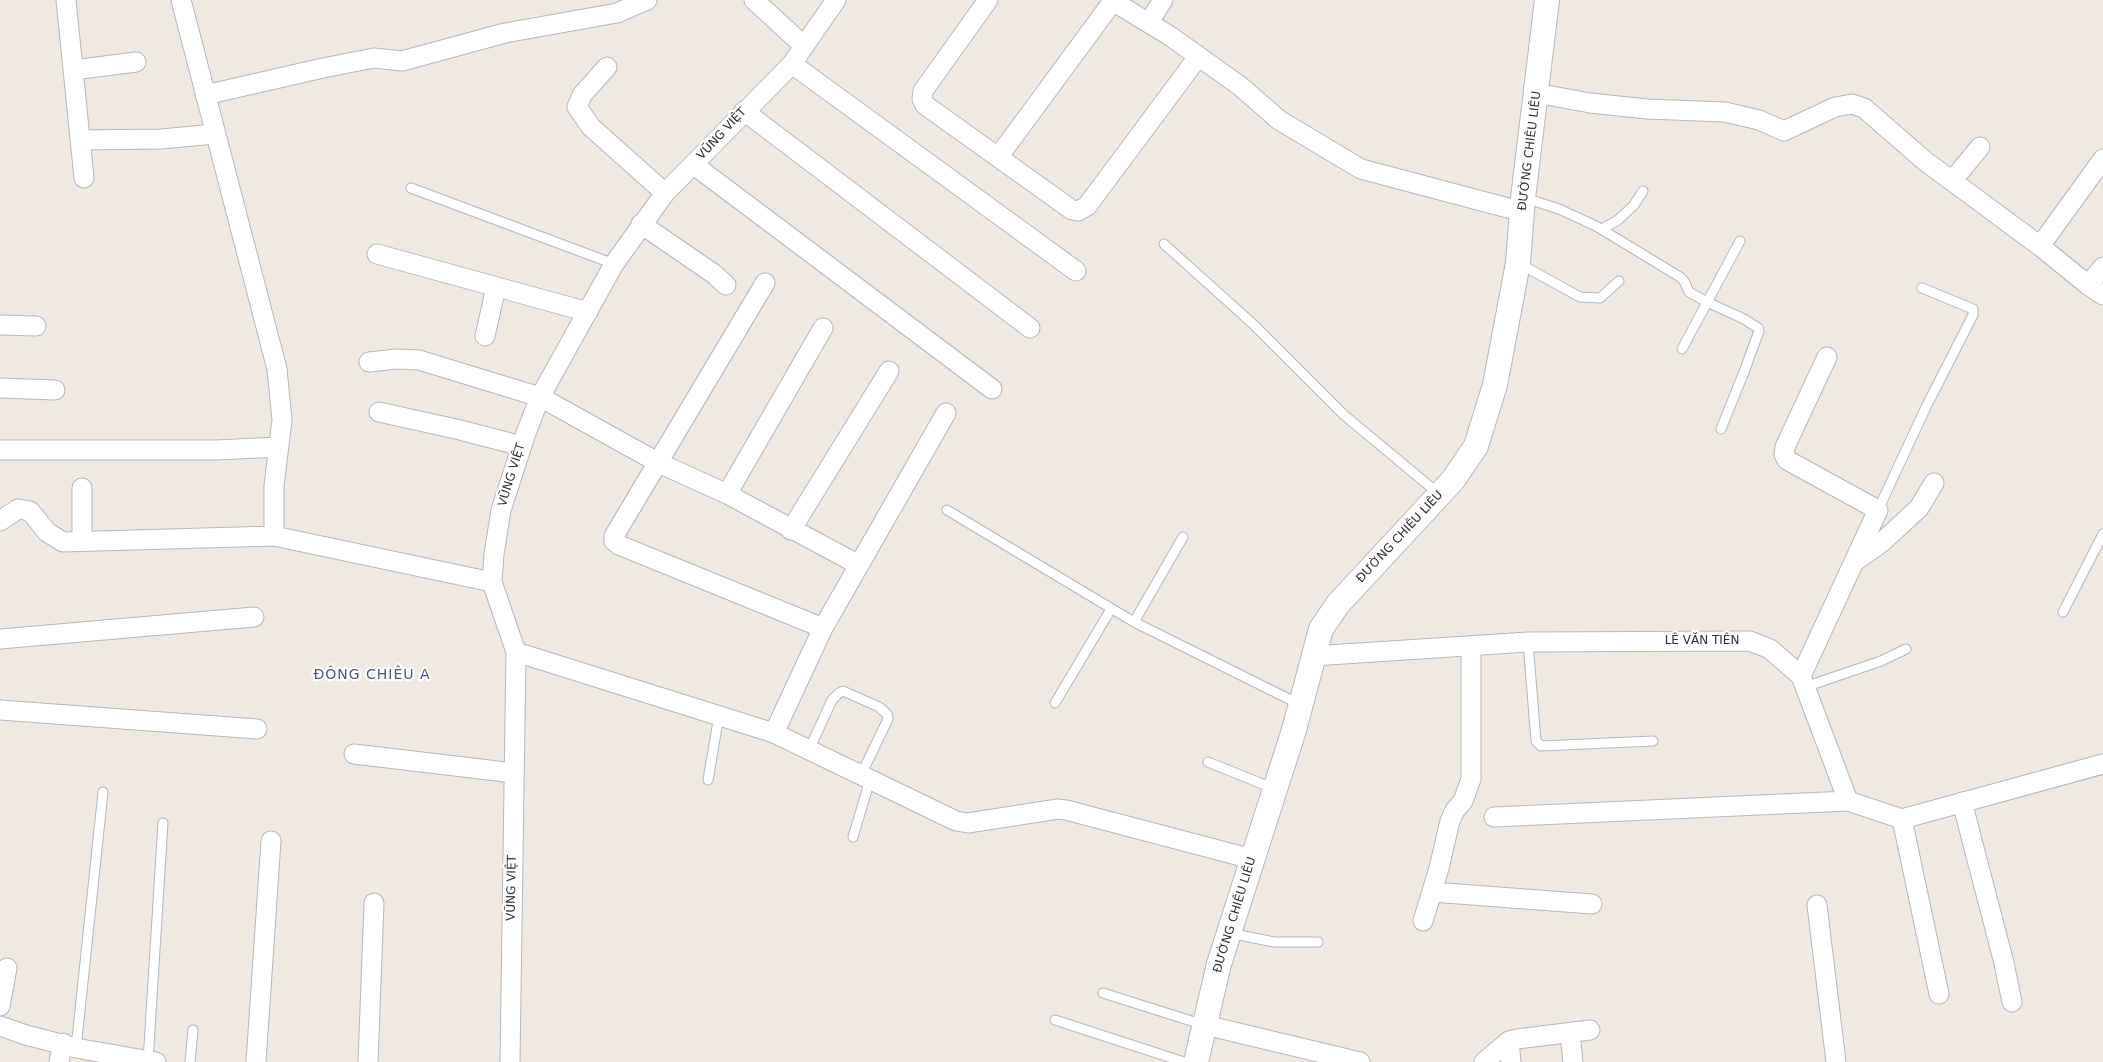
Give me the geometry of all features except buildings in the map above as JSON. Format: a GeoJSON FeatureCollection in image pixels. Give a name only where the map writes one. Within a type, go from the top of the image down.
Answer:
{"type":"FeatureCollection","features":[{"type":"Feature","properties":{"kind":"street"},"geometry":{"type":"LineString","coordinates":[[66,0],[84,178]]}},
{"type":"Feature","properties":{"kind":"street"},"geometry":{"type":"LineString","coordinates":[[181,0],[277,369],[282,420],[274,486],[274,536]]}},
{"type":"Feature","properties":{"kind":"street"},"geometry":{"type":"LineString","coordinates":[[205,96],[374,58],[402,61],[505,33],[616,13],[647,0]]}},
{"type":"Feature","properties":{"kind":"street"},"geometry":{"type":"LineString","coordinates":[[754,0],[804,46]]}},
{"type":"Feature","properties":{"kind":"street","name":"VŨNG VIỆT"},"geometry":{"type":"LineString","coordinates":[[510,1062],[516,652],[492,582],[501,510],[540,397],[614,264],[665,193],[792,64],[836,0]]}},
{"type":"Feature","properties":{"kind":"street"},"geometry":{"type":"LineString","coordinates":[[988,0],[923,91],[922,99],[925,105],[999,156],[1072,210],[1078,211],[1087,206],[1198,57]]}},
{"type":"Feature","properties":{"kind":"street"},"geometry":{"type":"LineString","coordinates":[[999,156],[1112,0],[1149,22],[1240,86],[1279,120],[1361,169],[1523,205]]}},
{"type":"Feature","properties":{"kind":"street"},"geometry":{"type":"LineString","coordinates":[[1149,22],[1163,0]]}},
{"type":"Feature","properties":{"kind":"street","name":"ĐƯỜNG CHIÊU LIÊU"},"geometry":{"type":"LineString","coordinates":[[1196,1062],[1219,964],[1275,789],[1321,629],[1338,604],[1453,480],[1476,446],[1495,385],[1518,263],[1547,0]]}},
{"type":"Feature","properties":{"kind":"street"},"geometry":{"type":"LineString","coordinates":[[73,70],[136,62]]}},
{"type":"Feature","properties":{"kind":"street"},"geometry":{"type":"LineString","coordinates":[[792,64],[1076,271]]}},
{"type":"Feature","properties":{"kind":"street"},"geometry":{"type":"LineString","coordinates":[[607,66],[582,95],[577,107],[591,126],[665,193]]}},
{"type":"Feature","properties":{"kind":"street"},"geometry":{"type":"LineString","coordinates":[[1536,93],[1590,103],[1647,109],[1725,112],[1759,120],[1784,131],[1835,107],[1852,104],[1864,108],[1925,160],[2096,290],[2103,267]]}},
{"type":"Feature","properties":{"kind":"street"},"geometry":{"type":"LineString","coordinates":[[744,111],[1030,328]]}},
{"type":"Feature","properties":{"kind":"street"},"geometry":{"type":"LineString","coordinates":[[81,140],[161,139],[215,134]]}},
{"type":"Feature","properties":{"kind":"street"},"geometry":{"type":"LineString","coordinates":[[1952,181],[1980,146]]}},
{"type":"Feature","properties":{"kind":"street"},"geometry":{"type":"LineString","coordinates":[[2040,246],[2103,159]]}},
{"type":"Feature","properties":{"kind":"street"},"geometry":{"type":"LineString","coordinates":[[694,165],[992,389]]}},
{"type":"Feature","properties":{"kind":"street"},"geometry":{"type":"LineString","coordinates":[[642,224],[714,274],[726,285]]}},
{"type":"Feature","properties":{"kind":"street"},"geometry":{"type":"LineString","coordinates":[[377,254],[588,312]]}},
{"type":"Feature","properties":{"kind":"street"},"geometry":{"type":"LineString","coordinates":[[765,284],[614,536],[614,541],[619,545],[823,628]]}},
{"type":"Feature","properties":{"kind":"street"},"geometry":{"type":"LineString","coordinates":[[485,336],[496,287]]}},
{"type":"Feature","properties":{"kind":"street"},"geometry":{"type":"LineString","coordinates":[[0,325],[36,326]]}},
{"type":"Feature","properties":{"kind":"street"},"geometry":{"type":"LineString","coordinates":[[727,494],[822,328]]}},
{"type":"Feature","properties":{"kind":"street"},"geometry":{"type":"LineString","coordinates":[[1803,681],[1878,510],[1787,460],[1784,454],[1785,447],[1827,357]]}},
{"type":"Feature","properties":{"kind":"street"},"geometry":{"type":"LineString","coordinates":[[369,362],[397,358],[419,360],[540,397],[659,463],[727,494],[859,565]]}},
{"type":"Feature","properties":{"kind":"street"},"geometry":{"type":"LineString","coordinates":[[791,530],[889,371]]}},
{"type":"Feature","properties":{"kind":"street"},"geometry":{"type":"LineString","coordinates":[[0,388],[55,390]]}},
{"type":"Feature","properties":{"kind":"street"},"geometry":{"type":"LineString","coordinates":[[380,412],[522,446]]}},
{"type":"Feature","properties":{"kind":"street"},"geometry":{"type":"LineString","coordinates":[[774,733],[823,628],[946,413]]}},
{"type":"Feature","properties":{"kind":"street"},"geometry":{"type":"LineString","coordinates":[[0,450],[216,450],[278,448]]}},
{"type":"Feature","properties":{"kind":"street"},"geometry":{"type":"LineString","coordinates":[[1854,562],[1881,543],[1906,521],[1919,508],[1934,483]]}},
{"type":"Feature","properties":{"kind":"street"},"geometry":{"type":"LineString","coordinates":[[82,488],[82,541]]}},
{"type":"Feature","properties":{"kind":"street"},"geometry":{"type":"LineString","coordinates":[[0,521],[13,512],[23,509],[30,511],[47,532],[63,542],[274,536],[492,582]]}},
{"type":"Feature","properties":{"kind":"street"},"geometry":{"type":"LineString","coordinates":[[0,639],[254,617]]}},
{"type":"Feature","properties":{"kind":"street","name":"LÊ VĂN TIÊN"},"geometry":{"type":"LineString","coordinates":[[1314,656],[1528,642],[1750,641],[1770,649],[1803,681],[1848,801]]}},
{"type":"Feature","properties":{"kind":"street"},"geometry":{"type":"LineString","coordinates":[[1423,921],[1450,821],[1455,810],[1463,801],[1471,779],[1471,646]]}},
{"type":"Feature","properties":{"kind":"street"},"geometry":{"type":"LineString","coordinates":[[516,652],[774,733],[956,821],[968,823],[1058,809],[1066,810],[1252,859]]}},
{"type":"Feature","properties":{"kind":"street"},"geometry":{"type":"LineString","coordinates":[[0,710],[257,729]]}},
{"type":"Feature","properties":{"kind":"street"},"geometry":{"type":"LineString","coordinates":[[354,754],[514,773]]}},
{"type":"Feature","properties":{"kind":"street"},"geometry":{"type":"LineString","coordinates":[[1494,817],[1848,801],[1902,819],[2103,764]]}},
{"type":"Feature","properties":{"kind":"street"},"geometry":{"type":"LineString","coordinates":[[1962,802],[2004,963],[2012,1002]]}},
{"type":"Feature","properties":{"kind":"street"},"geometry":{"type":"LineString","coordinates":[[1902,819],[1939,994]]}},
{"type":"Feature","properties":{"kind":"street"},"geometry":{"type":"LineString","coordinates":[[256,1062],[271,841]]}},
{"type":"Feature","properties":{"kind":"street"},"geometry":{"type":"LineString","coordinates":[[1432,892],[1592,904]]}},
{"type":"Feature","properties":{"kind":"street"},"geometry":{"type":"LineString","coordinates":[[368,1062],[374,903]]}},
{"type":"Feature","properties":{"kind":"street"},"geometry":{"type":"LineString","coordinates":[[1817,905],[1836,1062]]}},
{"type":"Feature","properties":{"kind":"street"},"geometry":{"type":"LineString","coordinates":[[0,1006],[7,968]]}},
{"type":"Feature","properties":{"kind":"street"},"geometry":{"type":"LineString","coordinates":[[1204,1025],[1360,1062]]}},
{"type":"Feature","properties":{"kind":"street"},"geometry":{"type":"LineString","coordinates":[[0,1026],[26,1035],[152,1062]]}},
{"type":"Feature","properties":{"kind":"street"},"geometry":{"type":"LineString","coordinates":[[1484,1062],[1509,1041],[1590,1030]]}},
{"type":"Feature","properties":{"kind":"street"},"geometry":{"type":"LineString","coordinates":[[1570,1032],[1573,1062]]}},
{"type":"Feature","properties":{"kind":"street"},"geometry":{"type":"LineString","coordinates":[[1509,1041],[1511,1062]]}},
{"type":"Feature","properties":{"kind":"street"},"geometry":{"type":"LineString","coordinates":[[59,1062],[69,1045]]}},
{"type":"Feature","properties":{"kind":"lane"},"geometry":{"type":"LineString","coordinates":[[411,188],[614,264]]}},
{"type":"Feature","properties":{"kind":"lane"},"geometry":{"type":"LineString","coordinates":[[1602,229],[1618,220],[1634,205],[1644,191]]}},
{"type":"Feature","properties":{"kind":"lane"},"geometry":{"type":"LineString","coordinates":[[1523,205],[1559,209],[1602,229],[1672,272],[1684,281],[1689,292],[1750,322],[1758,328],[1759,331],[1721,429]]}},
{"type":"Feature","properties":{"kind":"lane"},"geometry":{"type":"LineString","coordinates":[[1682,349],[1740,242]]}},
{"type":"Feature","properties":{"kind":"lane"},"geometry":{"type":"LineString","coordinates":[[1164,244],[1252,324],[1344,415],[1439,494]]}},
{"type":"Feature","properties":{"kind":"lane"},"geometry":{"type":"LineString","coordinates":[[1518,263],[1580,297],[1600,298],[1619,280]]}},
{"type":"Feature","properties":{"kind":"lane"},"geometry":{"type":"LineString","coordinates":[[1878,510],[1926,407],[1973,315],[1973,309],[1922,288]]}},
{"type":"Feature","properties":{"kind":"lane"},"geometry":{"type":"LineString","coordinates":[[947,510],[1134,622],[1300,704]]}},
{"type":"Feature","properties":{"kind":"lane"},"geometry":{"type":"LineString","coordinates":[[2063,612],[2103,534]]}},
{"type":"Feature","properties":{"kind":"lane"},"geometry":{"type":"LineString","coordinates":[[1134,622],[1183,537]]}},
{"type":"Feature","properties":{"kind":"lane"},"geometry":{"type":"LineString","coordinates":[[1055,703],[1111,609]]}},
{"type":"Feature","properties":{"kind":"lane"},"geometry":{"type":"LineString","coordinates":[[1528,642],[1536,741],[1541,746],[1652,740]]}},
{"type":"Feature","properties":{"kind":"lane"},"geometry":{"type":"LineString","coordinates":[[1803,681],[1881,661],[1906,649]]}},
{"type":"Feature","properties":{"kind":"lane"},"geometry":{"type":"LineString","coordinates":[[809,750],[832,700],[843,691],[880,707],[887,714],[888,719],[865,777],[853,837]]}},
{"type":"Feature","properties":{"kind":"lane"},"geometry":{"type":"LineString","coordinates":[[708,780],[719,715]]}},
{"type":"Feature","properties":{"kind":"lane"},"geometry":{"type":"LineString","coordinates":[[1208,762],[1275,789]]}},
{"type":"Feature","properties":{"kind":"lane"},"geometry":{"type":"LineString","coordinates":[[69,1045],[102,792]]}},
{"type":"Feature","properties":{"kind":"lane"},"geometry":{"type":"LineString","coordinates":[[152,1062],[163,822]]}},
{"type":"Feature","properties":{"kind":"lane"},"geometry":{"type":"LineString","coordinates":[[1229,933],[1274,942],[1318,942]]}},
{"type":"Feature","properties":{"kind":"lane"},"geometry":{"type":"LineString","coordinates":[[1103,993],[1204,1025]]}},
{"type":"Feature","properties":{"kind":"lane"},"geometry":{"type":"LineString","coordinates":[[1055,1020],[1184,1062]]}},
{"type":"Feature","properties":{"kind":"lane"},"geometry":{"type":"LineString","coordinates":[[190,1062],[192,1030]]}},
{"type":"Feature","properties":{"kind":"district","name":"ĐÔNG CHIÊU A"},"geometry":{"type":"Point","coordinates":[372,675]}}]}
